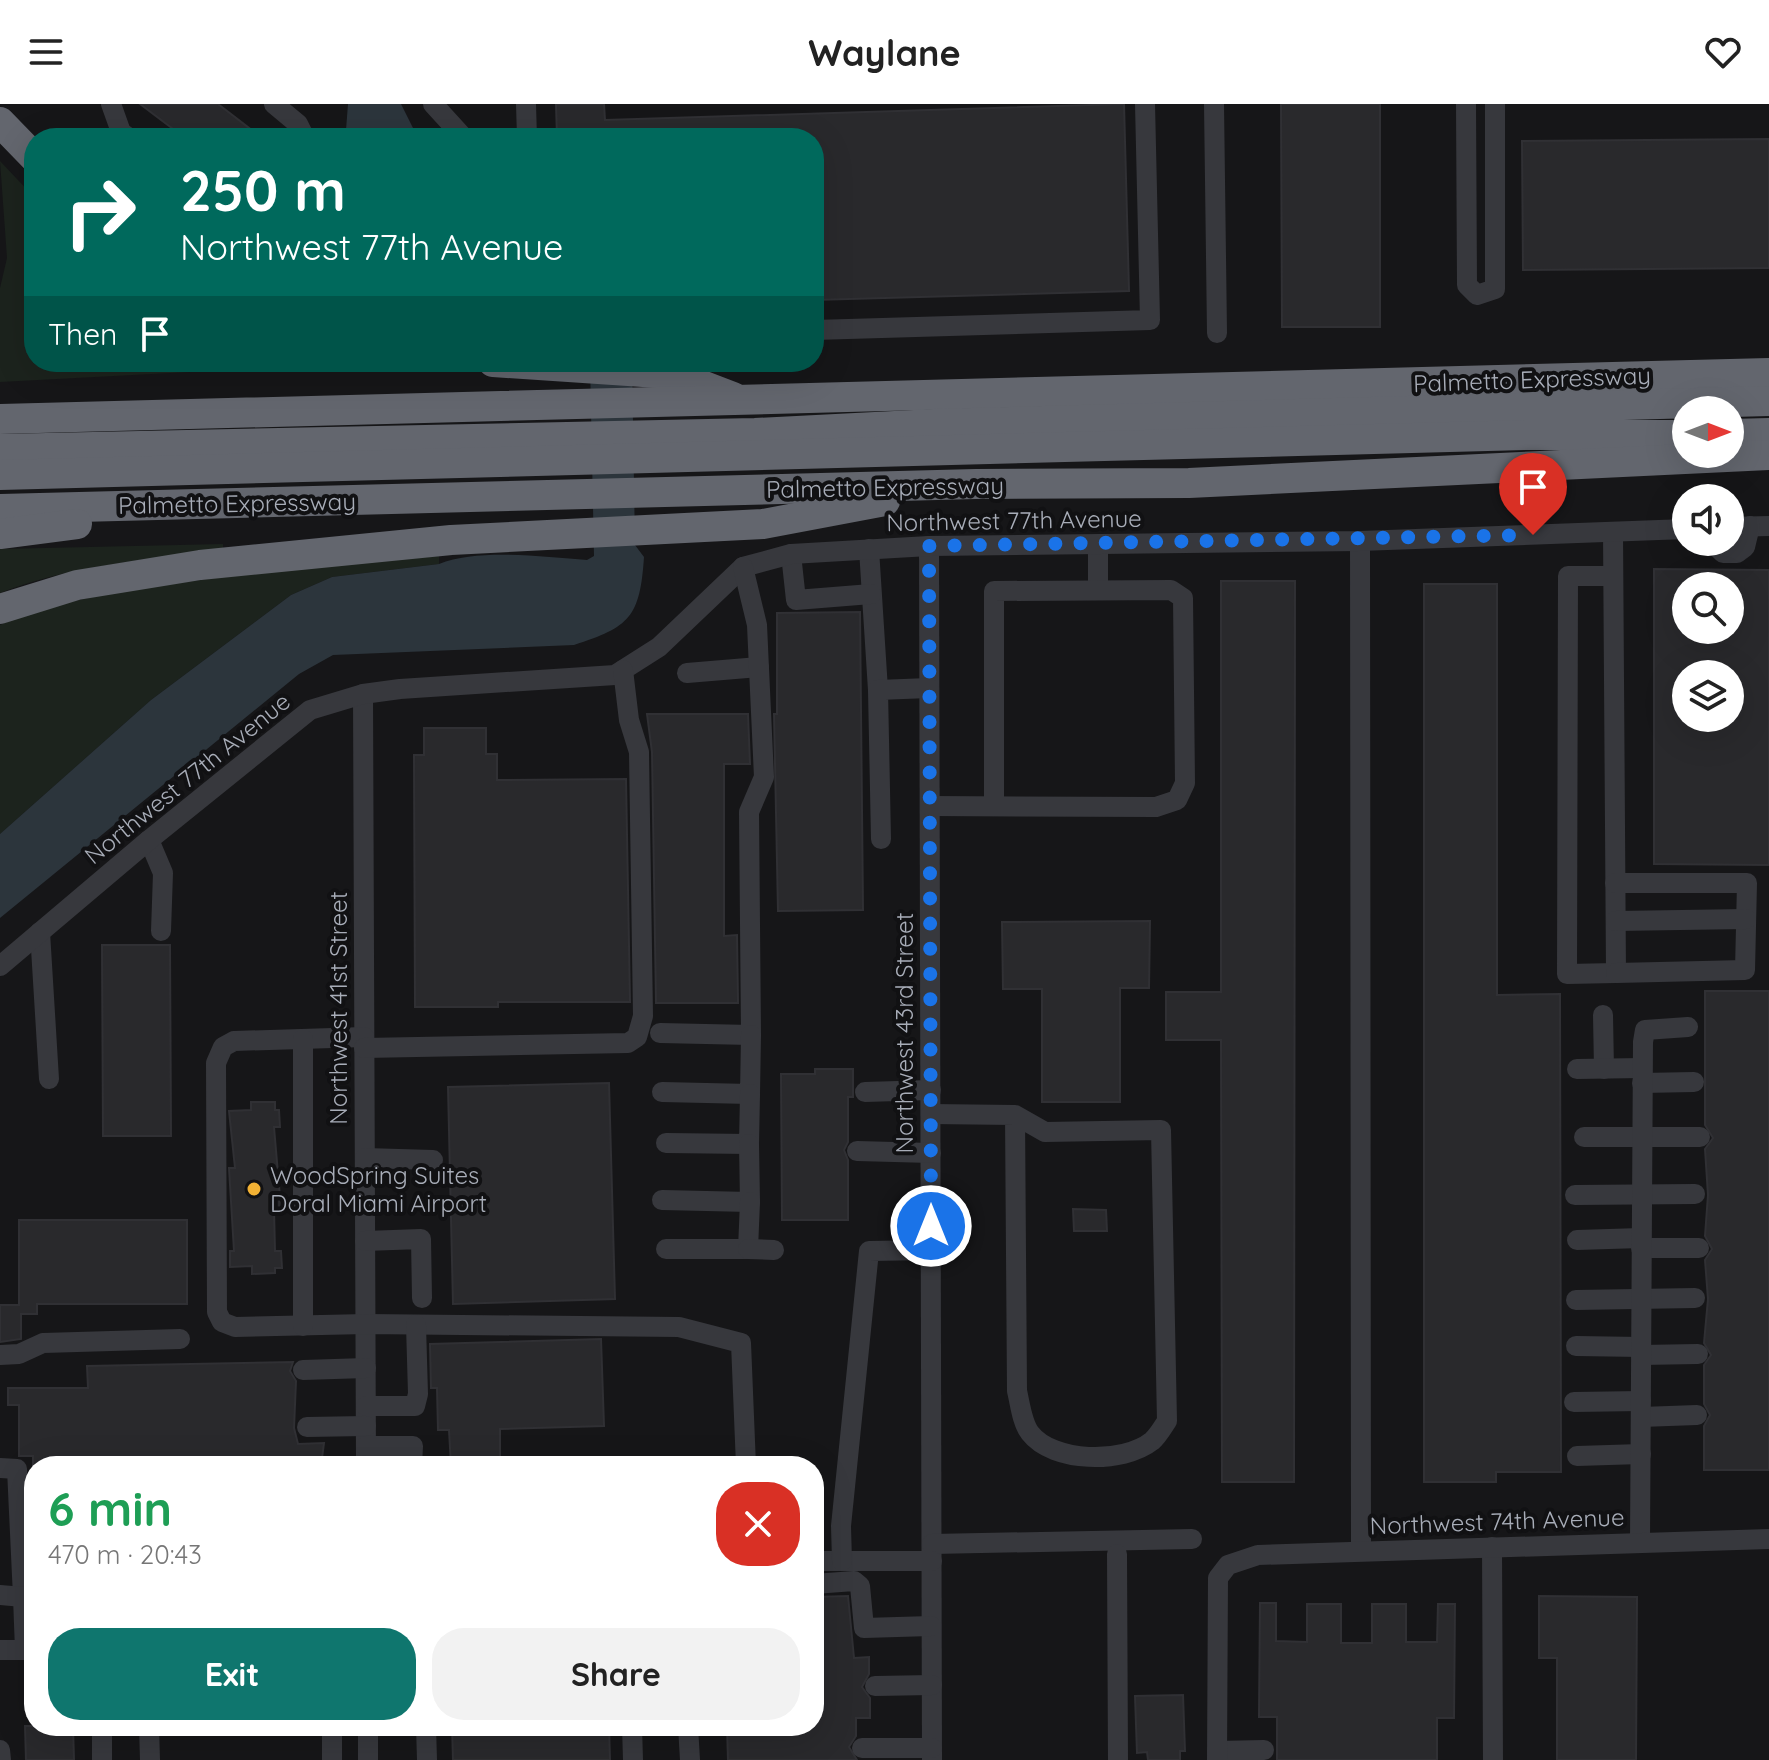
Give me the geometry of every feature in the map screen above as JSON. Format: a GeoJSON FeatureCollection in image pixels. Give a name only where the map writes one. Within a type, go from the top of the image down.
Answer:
{"type":"FeatureCollection","features":[{"type":"Feature","properties":{"kind":"highway"},"geometry":{"type":"LineString","coordinates":[[0,122],[24,147]]}},
{"type":"Feature","properties":{"kind":"highway"},"geometry":{"type":"LineString","coordinates":[[654,372],[673,374],[746,402]]}},
{"type":"Feature","properties":{"kind":"highway","name":"Palmetto Expressway"},"geometry":{"type":"LineString","coordinates":[[0,419],[579,406],[632,423],[746,402],[877,394],[1769,373]]}},
{"type":"Feature","properties":{"kind":"highway"},"geometry":{"type":"LineString","coordinates":[[0,475],[587,448],[632,423],[670,421],[934,424],[1769,401]]}},
{"type":"Feature","properties":{"kind":"highway"},"geometry":{"type":"LineString","coordinates":[[632,423],[1672,435]]}},
{"type":"Feature","properties":{"kind":"highway"},"geometry":{"type":"LineString","coordinates":[[1744,434],[1769,433]]}},
{"type":"Feature","properties":{"kind":"highway"},"geometry":{"type":"LineString","coordinates":[[0,449],[587,448]]}},
{"type":"Feature","properties":{"kind":"highway","name":"Palmetto Expressway"},"geometry":{"type":"LineString","coordinates":[[0,509],[976,484],[1189,483],[1769,455]]}},
{"type":"Feature","properties":{"kind":"highway"},"geometry":{"type":"LineString","coordinates":[[0,609],[77,585],[178,568],[418,542],[763,524],[976,484]]}},
{"type":"Feature","properties":{"kind":"highway"},"geometry":{"type":"LineString","coordinates":[[0,534],[244,503]]}},
{"type":"Feature","properties":{"kind":"street"},"geometry":{"type":"LineString","coordinates":[[111,104],[120,128]]}},
{"type":"Feature","properties":{"kind":"street"},"geometry":{"type":"LineString","coordinates":[[274,104],[300,128]]}},
{"type":"Feature","properties":{"kind":"street"},"geometry":{"type":"LineString","coordinates":[[433,104],[455,128]]}},
{"type":"Feature","properties":{"kind":"street"},"geometry":{"type":"LineString","coordinates":[[526,104],[527,128]]}},
{"type":"Feature","properties":{"kind":"street"},"geometry":{"type":"LineString","coordinates":[[824,330],[1150,320],[1145,104]]}},
{"type":"Feature","properties":{"kind":"street"},"geometry":{"type":"LineString","coordinates":[[1214,104],[1217,333]]}},
{"type":"Feature","properties":{"kind":"street"},"geometry":{"type":"LineString","coordinates":[[1466,104],[1467,285],[1477,295],[1495,289],[1495,104]]}},
{"type":"Feature","properties":{"kind":"street"},"geometry":{"type":"LineString","coordinates":[[1744,548],[1750,526]]}},
{"type":"Feature","properties":{"kind":"street","name":"Northwest 77th Avenue"},"geometry":{"type":"LineString","coordinates":[[0,966],[310,710],[363,694],[615,675],[659,647],[743,567],[791,554],[929,546],[1360,541],[1672,530]]}},
{"type":"Feature","properties":{"kind":"street"},"geometry":{"type":"LineString","coordinates":[[1613,532],[1616,973]]}},
{"type":"Feature","properties":{"kind":"street"},"geometry":{"type":"LineString","coordinates":[[1360,541],[1361,1551]]}},
{"type":"Feature","properties":{"kind":"street"},"geometry":{"type":"LineString","coordinates":[[1098,544],[1098,590]]}},
{"type":"Feature","properties":{"kind":"street","name":"Northwest 43rd Street"},"geometry":{"type":"LineString","coordinates":[[929,546],[932,1754]]}},
{"type":"Feature","properties":{"kind":"street"},"geometry":{"type":"LineString","coordinates":[[869,549],[878,690],[881,839]]}},
{"type":"Feature","properties":{"kind":"street"},"geometry":{"type":"LineString","coordinates":[[791,554],[796,600],[871,594]]}},
{"type":"Feature","properties":{"kind":"street"},"geometry":{"type":"LineString","coordinates":[[743,567],[757,625],[764,777],[749,812],[751,1035],[748,1249]]}},
{"type":"Feature","properties":{"kind":"street"},"geometry":{"type":"LineString","coordinates":[[1613,576],[1568,576],[1567,974],[1745,970],[1747,883],[1615,883]]}},
{"type":"Feature","properties":{"kind":"street"},"geometry":{"type":"LineString","coordinates":[[930,806],[1156,807],[1177,800],[1185,783],[1183,598],[1171,590],[994,591],[994,806]]}},
{"type":"Feature","properties":{"kind":"street"},"geometry":{"type":"LineString","coordinates":[[687,673],[759,667]]}},
{"type":"Feature","properties":{"kind":"street"},"geometry":{"type":"LineString","coordinates":[[623,670],[629,720],[639,752],[643,1016],[637,1037],[628,1043],[303,1039],[234,1041],[223,1047],[216,1063],[219,1317],[235,1327],[366,1324],[679,1327],[741,1343],[746,1456]]}},
{"type":"Feature","properties":{"kind":"street"},"geometry":{"type":"LineString","coordinates":[[878,690],[929,688]]}},
{"type":"Feature","properties":{"kind":"street","name":"Northwest 41st Street"},"geometry":{"type":"LineString","coordinates":[[363,694],[366,1436]]}},
{"type":"Feature","properties":{"kind":"street"},"geometry":{"type":"LineString","coordinates":[[149,840],[163,873],[161,931]]}},
{"type":"Feature","properties":{"kind":"street"},"geometry":{"type":"LineString","coordinates":[[1616,921],[1746,919]]}},
{"type":"Feature","properties":{"kind":"street"},"geometry":{"type":"LineString","coordinates":[[40,932],[49,1079]]}},
{"type":"Feature","properties":{"kind":"street"},"geometry":{"type":"LineString","coordinates":[[1603,1015],[1604,1069]]}},
{"type":"Feature","properties":{"kind":"street"},"geometry":{"type":"LineString","coordinates":[[1640,1542],[1642,1076],[1645,1030],[1688,1027]]}},
{"type":"Feature","properties":{"kind":"street"},"geometry":{"type":"LineString","coordinates":[[660,1033],[751,1035]]}},
{"type":"Feature","properties":{"kind":"street"},"geometry":{"type":"LineString","coordinates":[[303,1039],[303,1326]]}},
{"type":"Feature","properties":{"kind":"street"},"geometry":{"type":"LineString","coordinates":[[1577,1069],[1604,1069],[1694,1082]]}},
{"type":"Feature","properties":{"kind":"street"},"geometry":{"type":"LineString","coordinates":[[865,1092],[931,1090]]}},
{"type":"Feature","properties":{"kind":"street"},"geometry":{"type":"LineString","coordinates":[[662,1092],[750,1094]]}},
{"type":"Feature","properties":{"kind":"street"},"geometry":{"type":"LineString","coordinates":[[931,1114],[1015,1115],[1045,1132],[1161,1130],[1167,1421],[1153,1440],[1134,1451],[1109,1455],[1067,1454],[1046,1449],[1027,1431],[1017,1391],[1015,1115]]}},
{"type":"Feature","properties":{"kind":"street"},"geometry":{"type":"LineString","coordinates":[[1584,1137],[1700,1137]]}},
{"type":"Feature","properties":{"kind":"street"},"geometry":{"type":"LineString","coordinates":[[666,1143],[749,1144]]}},
{"type":"Feature","properties":{"kind":"street"},"geometry":{"type":"LineString","coordinates":[[857,1151],[931,1153]]}},
{"type":"Feature","properties":{"kind":"street"},"geometry":{"type":"LineString","coordinates":[[365,1158],[433,1160]]}},
{"type":"Feature","properties":{"kind":"street"},"geometry":{"type":"LineString","coordinates":[[1575,1195],[1695,1194]]}},
{"type":"Feature","properties":{"kind":"street"},"geometry":{"type":"LineString","coordinates":[[662,1200],[750,1202]]}},
{"type":"Feature","properties":{"kind":"street"},"geometry":{"type":"LineString","coordinates":[[365,1241],[421,1239],[422,1298]]}},
{"type":"Feature","properties":{"kind":"street"},"geometry":{"type":"LineString","coordinates":[[1577,1240],[1699,1248]]}},
{"type":"Feature","properties":{"kind":"street"},"geometry":{"type":"LineString","coordinates":[[666,1249],[774,1250]]}},
{"type":"Feature","properties":{"kind":"street"},"geometry":{"type":"LineString","coordinates":[[842,1561],[841,1526],[869,1251],[931,1250]]}},
{"type":"Feature","properties":{"kind":"street"},"geometry":{"type":"LineString","coordinates":[[1576,1300],[1695,1298]]}},
{"type":"Feature","properties":{"kind":"street"},"geometry":{"type":"LineString","coordinates":[[366,1436],[415,1406],[418,1394],[416,1325]]}},
{"type":"Feature","properties":{"kind":"street"},"geometry":{"type":"LineString","coordinates":[[0,1355],[19,1354],[43,1343],[180,1339]]}},
{"type":"Feature","properties":{"kind":"street"},"geometry":{"type":"LineString","coordinates":[[1576,1346],[1698,1354]]}},
{"type":"Feature","properties":{"kind":"street"},"geometry":{"type":"LineString","coordinates":[[303,1370],[366,1368]]}},
{"type":"Feature","properties":{"kind":"street"},"geometry":{"type":"LineString","coordinates":[[1574,1402],[1697,1415]]}},
{"type":"Feature","properties":{"kind":"street"},"geometry":{"type":"LineString","coordinates":[[307,1427],[413,1446],[412,1456]]}},
{"type":"Feature","properties":{"kind":"street"},"geometry":{"type":"LineString","coordinates":[[1577,1456],[1641,1454]]}},
{"type":"Feature","properties":{"kind":"street"},"geometry":{"type":"LineString","coordinates":[[0,1468],[17,1469],[24,1550]]}},
{"type":"Feature","properties":{"kind":"street"},"geometry":{"type":"LineString","coordinates":[[824,1561],[932,1552],[1192,1539]]}},
{"type":"Feature","properties":{"kind":"street","name":"Northwest 74th Avenue"},"geometry":{"type":"LineString","coordinates":[[1217,1756],[1218,1578],[1228,1565],[1258,1555],[1769,1539]]}},
{"type":"Feature","properties":{"kind":"street"},"geometry":{"type":"LineString","coordinates":[[1492,1547],[1493,1760]]}},
{"type":"Feature","properties":{"kind":"street"},"geometry":{"type":"LineString","coordinates":[[1117,1554],[1118,1760]]}},
{"type":"Feature","properties":{"kind":"street"},"geometry":{"type":"LineString","coordinates":[[824,1583],[854,1581],[860,1586],[864,1628],[931,1626]]}},
{"type":"Feature","properties":{"kind":"street"},"geometry":{"type":"LineString","coordinates":[[0,1595],[24,1597]]}},
{"type":"Feature","properties":{"kind":"street"},"geometry":{"type":"LineString","coordinates":[[0,1650],[24,1650]]}},
{"type":"Feature","properties":{"kind":"street"},"geometry":{"type":"LineString","coordinates":[[875,1686],[932,1685]]}},
{"type":"Feature","properties":{"kind":"street"},"geometry":{"type":"LineString","coordinates":[[102,1736],[102,1760]]}},
{"type":"Feature","properties":{"kind":"street"},"geometry":{"type":"LineString","coordinates":[[149,1736],[150,1760]]}},
{"type":"Feature","properties":{"kind":"street"},"geometry":{"type":"LineString","coordinates":[[332,1736],[332,1760]]}},
{"type":"Feature","properties":{"kind":"street"},"geometry":{"type":"LineString","coordinates":[[368,1736],[368,1760]]}},
{"type":"Feature","properties":{"kind":"street"},"geometry":{"type":"LineString","coordinates":[[426,1736],[427,1760]]}},
{"type":"Feature","properties":{"kind":"street"},"geometry":{"type":"LineString","coordinates":[[632,1736],[633,1760]]}},
{"type":"Feature","properties":{"kind":"street"},"geometry":{"type":"LineString","coordinates":[[689,1736],[690,1760]]}},
{"type":"Feature","properties":{"kind":"street"},"geometry":{"type":"LineString","coordinates":[[862,1748],[932,1754]]}},
{"type":"Feature","properties":{"kind":"street"},"geometry":{"type":"LineString","coordinates":[[0,1750],[1,1760]]}},
{"type":"Feature","properties":{"kind":"street"},"geometry":{"type":"LineString","coordinates":[[1217,1756],[1264,1750]]}},
{"type":"Feature","properties":{"kind":"shaded area"},"geometry":{"type":"Polygon","coordinates":[[[348,104],[401,104],[413,128],[346,128],[348,104]]]}},
{"type":"Feature","properties":{"kind":"shaded area"},"geometry":{"type":"Polygon","coordinates":[[[0,161],[24,186],[24,372],[188,372],[0,382],[0,288],[7,258],[0,161]]]}},
{"type":"Feature","properties":{"kind":"shaded area"},"geometry":{"type":"Polygon","coordinates":[[[590,372],[632,372],[635,545],[644,557],[635,606],[620,625],[574,645],[333,655],[299,674],[0,918],[0,834],[151,700],[291,595],[332,577],[439,564],[473,556],[587,560],[594,556],[590,372]]]}},
{"type":"Feature","properties":{"kind":"shaded area"},"geometry":{"type":"Polygon","coordinates":[[[223,544],[223,549],[138,560],[54,576],[0,593],[0,549],[223,544]]]}},
{"type":"Feature","properties":{"kind":"shaded area"},"geometry":{"type":"Polygon","coordinates":[[[439,556],[439,564],[332,577],[291,595],[151,700],[0,834],[0,625],[58,605],[139,589],[264,572],[439,556]]]}},
{"type":"Feature","properties":{"kind":"building"},"geometry":{"type":"Polygon","coordinates":[[[140,104],[218,104],[249,128],[172,128],[140,104]]]}},
{"type":"Feature","properties":{"kind":"building"},"geometry":{"type":"Polygon","coordinates":[[[556,104],[604,104],[605,120],[1124,104],[1129,291],[824,300],[824,128],[557,128],[556,104]]]}},
{"type":"Feature","properties":{"kind":"building"},"geometry":{"type":"Polygon","coordinates":[[[1281,104],[1380,104],[1380,327],[1282,327],[1281,104]]]}},
{"type":"Feature","properties":{"kind":"building"},"geometry":{"type":"Polygon","coordinates":[[[1769,139],[1769,268],[1523,270],[1522,141],[1769,139]]]}},
{"type":"Feature","properties":{"kind":"building"},"geometry":{"type":"Polygon","coordinates":[[[1654,569],[1769,570],[1769,865],[1654,864],[1654,569]]]}},
{"type":"Feature","properties":{"kind":"building"},"geometry":{"type":"Polygon","coordinates":[[[1221,581],[1295,581],[1294,1482],[1222,1482],[1221,1040],[1166,1040],[1166,992],[1221,992],[1221,581]]]}},
{"type":"Feature","properties":{"kind":"building"},"geometry":{"type":"Polygon","coordinates":[[[1424,584],[1497,584],[1497,995],[1560,994],[1561,1472],[1496,1472],[1496,1482],[1424,1482],[1424,584]]]}},
{"type":"Feature","properties":{"kind":"building"},"geometry":{"type":"Polygon","coordinates":[[[860,612],[863,910],[778,911],[774,714],[777,714],[777,613],[860,612]]]}},
{"type":"Feature","properties":{"kind":"building"},"geometry":{"type":"Polygon","coordinates":[[[647,714],[748,714],[750,764],[724,764],[724,936],[737,935],[738,1003],[656,1003],[652,752],[647,714]]]}},
{"type":"Feature","properties":{"kind":"building"},"geometry":{"type":"Polygon","coordinates":[[[424,728],[486,728],[486,754],[497,754],[497,780],[626,779],[630,1002],[498,1002],[498,1007],[415,1007],[414,755],[424,755],[424,728]]]}},
{"type":"Feature","properties":{"kind":"building"},"geometry":{"type":"Polygon","coordinates":[[[1150,921],[1149,988],[1120,988],[1120,1102],[1042,1102],[1042,989],[1003,989],[1002,922],[1150,921]]]}},
{"type":"Feature","properties":{"kind":"building"},"geometry":{"type":"Polygon","coordinates":[[[102,945],[170,945],[171,1136],[103,1136],[102,945]]]}},
{"type":"Feature","properties":{"kind":"building"},"geometry":{"type":"Polygon","coordinates":[[[1705,991],[1769,991],[1769,1470],[1704,1470],[1704,1426],[1710,1415],[1704,1404],[1704,1365],[1711,1355],[1704,1343],[1708,1299],[1705,1260],[1712,1249],[1705,1236],[1708,1195],[1705,1149],[1713,1138],[1705,1125],[1705,991]]]}},
{"type":"Feature","properties":{"kind":"building"},"geometry":{"type":"Polygon","coordinates":[[[815,1069],[853,1069],[853,1097],[848,1097],[848,1142],[844,1150],[848,1160],[848,1220],[782,1220],[781,1074],[815,1074],[815,1069]]]}},
{"type":"Feature","properties":{"kind":"building"},"geometry":{"type":"Polygon","coordinates":[[[609,1083],[615,1299],[453,1304],[448,1087],[609,1083]]]}},
{"type":"Feature","properties":{"kind":"building","name":"WoodSpring Suites Doral Miami Airport"},"geometry":{"type":"Polygon","coordinates":[[[251,1102],[275,1102],[275,1110],[279,1110],[280,1127],[274,1127],[281,1209],[274,1210],[275,1251],[281,1251],[282,1268],[275,1268],[275,1273],[252,1274],[252,1266],[230,1267],[230,1251],[234,1251],[229,1168],[235,1168],[229,1111],[251,1110],[251,1102]]]}},
{"type":"Feature","properties":{"kind":"building"},"geometry":{"type":"Polygon","coordinates":[[[1073,1209],[1106,1210],[1107,1231],[1074,1231],[1073,1209]]]}},
{"type":"Feature","properties":{"kind":"building"},"geometry":{"type":"Polygon","coordinates":[[[19,1220],[187,1220],[187,1304],[37,1304],[37,1314],[21,1314],[21,1339],[0,1342],[0,1305],[19,1305],[19,1220]]]}},
{"type":"Feature","properties":{"kind":"building"},"geometry":{"type":"Polygon","coordinates":[[[601,1339],[604,1426],[500,1429],[500,1456],[450,1456],[449,1430],[438,1430],[437,1388],[431,1388],[430,1344],[601,1339]]]}},
{"type":"Feature","properties":{"kind":"building"},"geometry":{"type":"Polygon","coordinates":[[[293,1362],[290,1371],[296,1381],[294,1428],[298,1444],[324,1443],[322,1456],[19,1456],[19,1405],[8,1405],[8,1388],[88,1388],[87,1366],[293,1362]]]}},
{"type":"Feature","properties":{"kind":"building"},"geometry":{"type":"Polygon","coordinates":[[[848,1596],[854,1658],[869,1657],[869,1674],[862,1687],[870,1698],[870,1718],[856,1718],[856,1736],[849,1747],[857,1760],[728,1760],[727,1736],[824,1736],[824,1597],[848,1596]]]}},
{"type":"Feature","properties":{"kind":"building"},"geometry":{"type":"Polygon","coordinates":[[[1539,1596],[1637,1597],[1636,1760],[1557,1760],[1557,1658],[1539,1658],[1539,1596]]]}},
{"type":"Feature","properties":{"kind":"building"},"geometry":{"type":"Polygon","coordinates":[[[1260,1603],[1276,1603],[1276,1641],[1307,1642],[1307,1604],[1341,1604],[1341,1643],[1372,1643],[1372,1604],[1406,1604],[1406,1642],[1437,1642],[1438,1604],[1455,1604],[1454,1718],[1437,1718],[1437,1760],[1277,1760],[1277,1717],[1259,1717],[1260,1603]]]}},
{"type":"Feature","properties":{"kind":"building"},"geometry":{"type":"Polygon","coordinates":[[[1183,1695],[1185,1751],[1180,1751],[1180,1760],[1148,1760],[1147,1752],[1137,1753],[1135,1696],[1183,1695]]]}},
{"type":"Feature","properties":{"kind":"building"},"geometry":{"type":"Polygon","coordinates":[[[25,1736],[73,1736],[74,1760],[26,1760],[25,1736]]]}},
{"type":"Feature","properties":{"kind":"building"},"geometry":{"type":"Polygon","coordinates":[[[452,1736],[609,1736],[610,1760],[453,1760],[452,1736]]]}},
{"type":"Feature","properties":{"kind":"place","name":"WoodSpring Suites Doral Miami Airport"},"geometry":{"type":"Point","coordinates":[254,1189]}},
{"type":"Feature","properties":{"kind":"route"},"geometry":{"type":"LineString","coordinates":[[931,1226],[929,546],[1360,541],[1533,535]]}}]}
